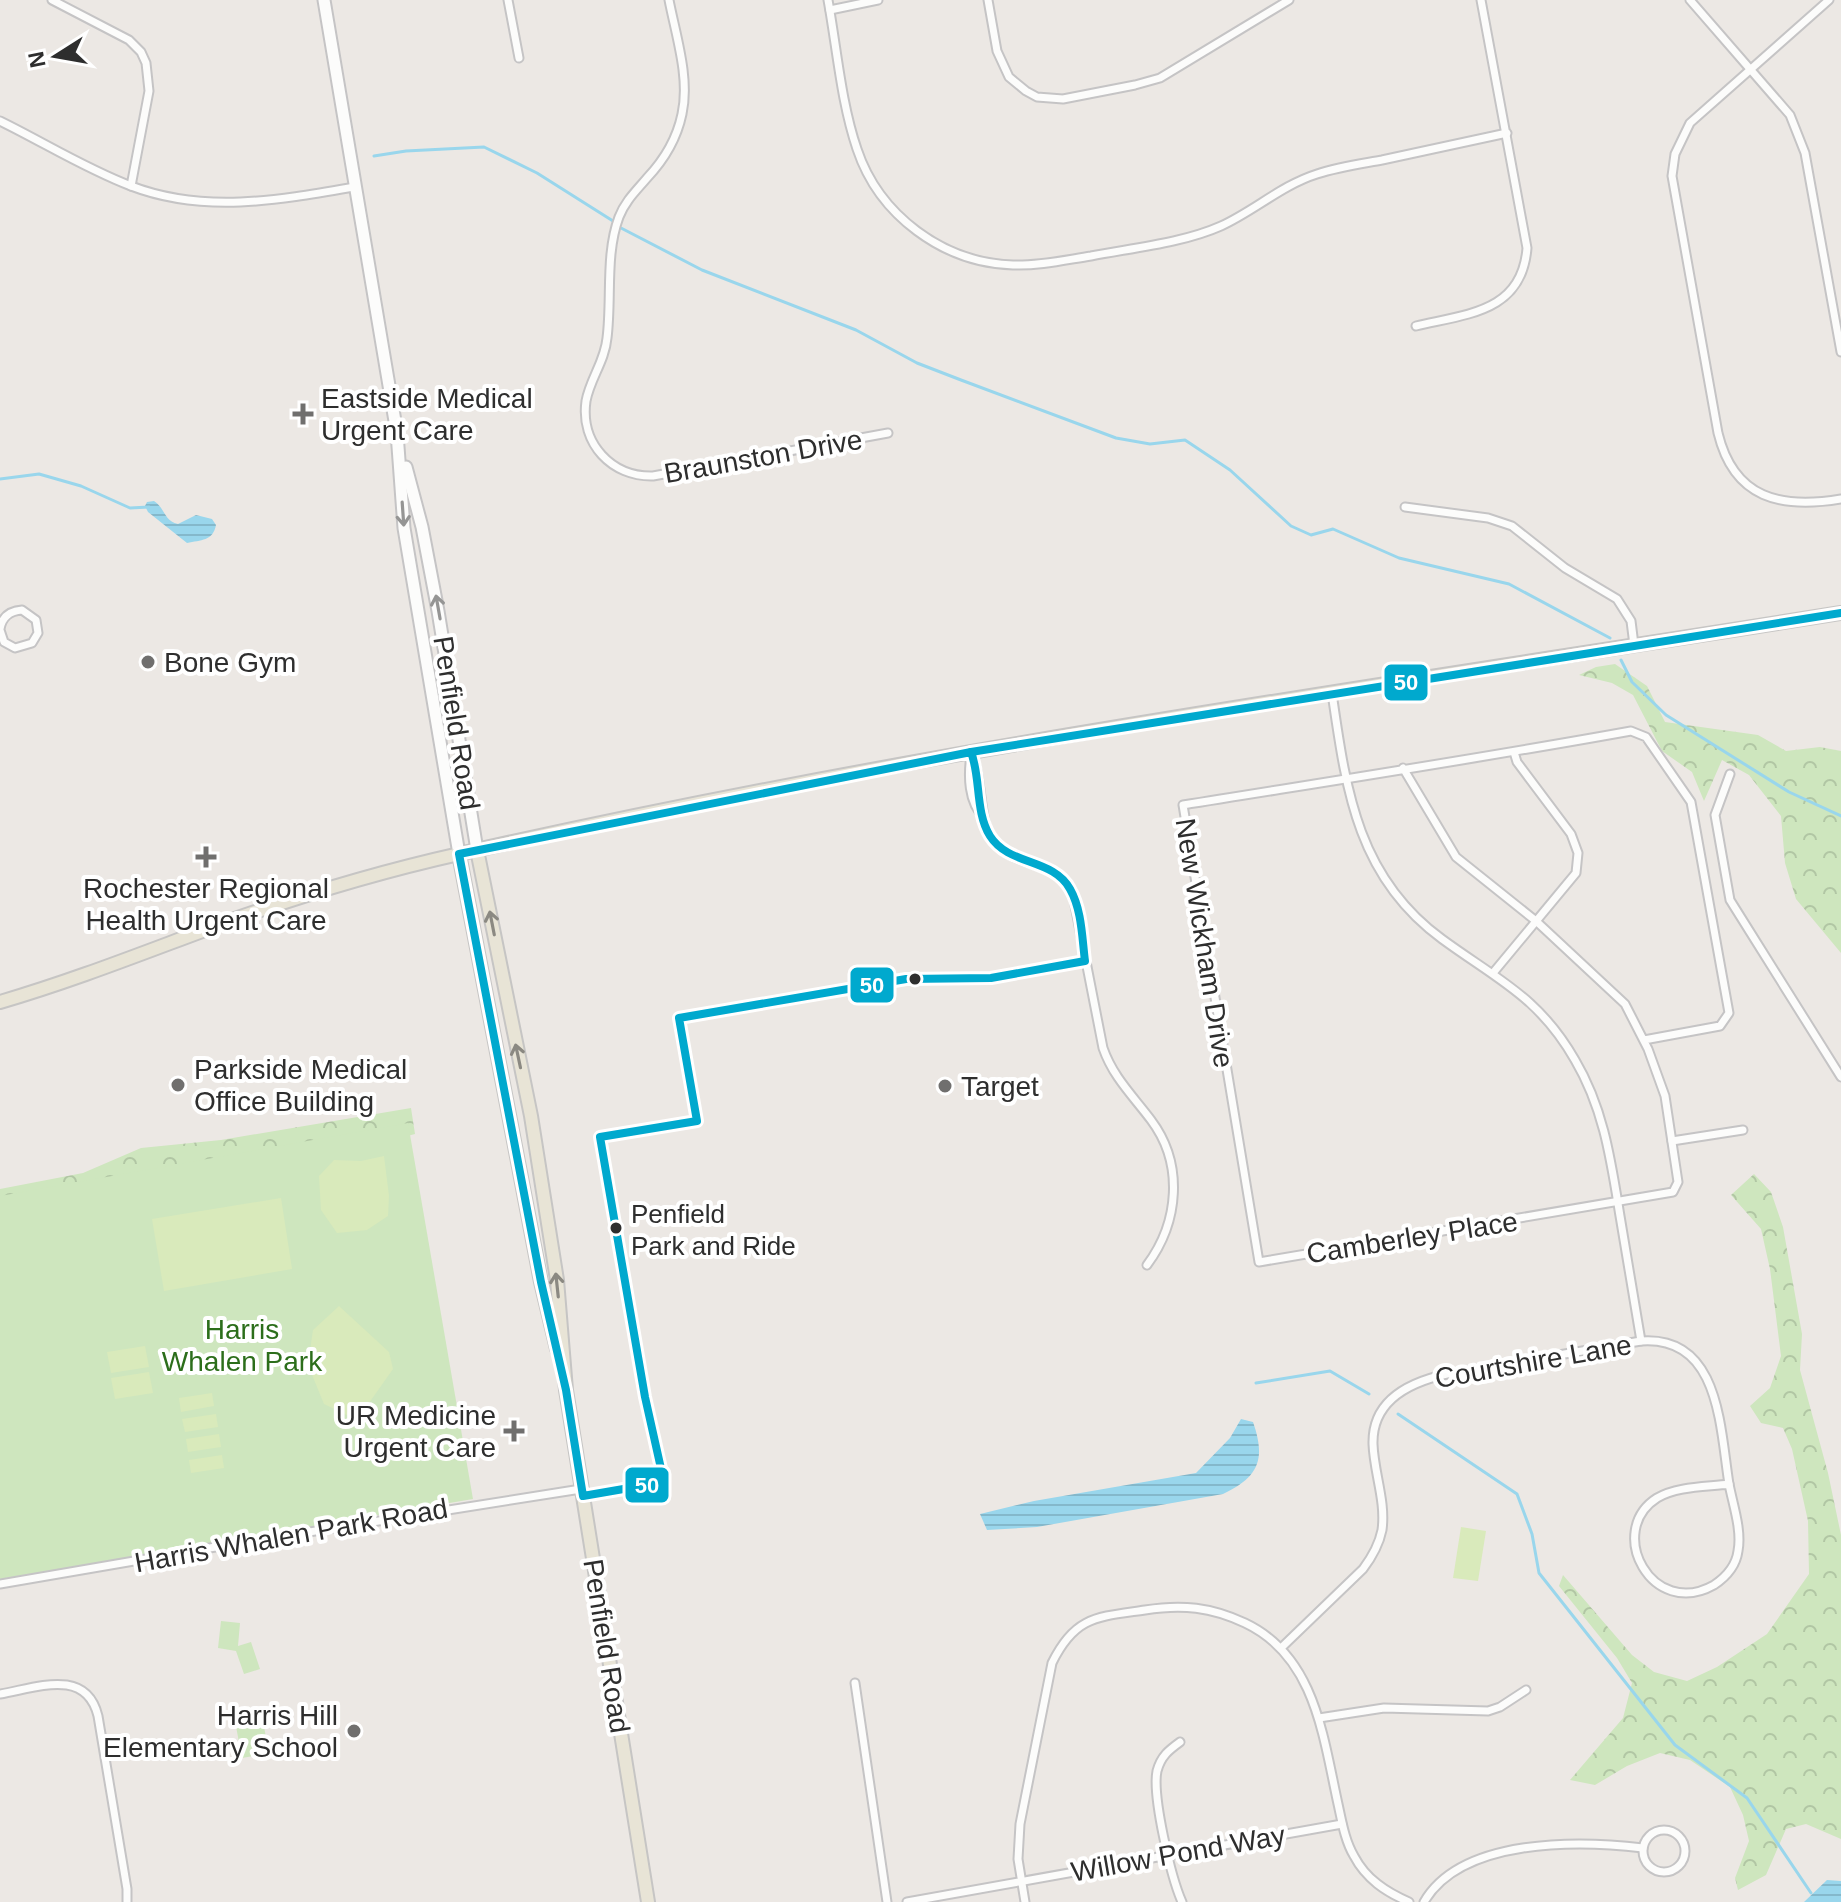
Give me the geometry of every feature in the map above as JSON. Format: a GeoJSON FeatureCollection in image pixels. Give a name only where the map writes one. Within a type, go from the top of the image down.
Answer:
{"type":"FeatureCollection","features":[{"type":"Feature","properties":{"kind":"main road","name":"Penfield Road"},"geometry":{"type":"LineString","coordinates":[[324,0],[397,436],[425,541],[477,850],[531,1116],[557,1280],[566,1390],[648,1902]]}},
{"type":"Feature","properties":{"kind":"main road","name":"Penfield Road"},"geometry":{"type":"LineString","coordinates":[[397,436],[404,528],[459,854],[541,1282],[566,1390]]}},
{"type":"Feature","properties":{"kind":"main road"},"geometry":{"type":"LineString","coordinates":[[0,1002],[65,984],[236,919],[477,850],[971,752],[1841,613]]}},
{"type":"Feature","properties":{"kind":"street"},"geometry":{"type":"LineString","coordinates":[[52,0],[129,40],[141,52],[146,63],[149,91],[131,186]]}},
{"type":"Feature","properties":{"kind":"street"},"geometry":{"type":"LineString","coordinates":[[508,0],[519,58]]}},
{"type":"Feature","properties":{"kind":"street","name":"Braunston Drive"},"geometry":{"type":"LineString","coordinates":[[669,0],[684,85],[682,116],[661,162],[626,203],[617,223],[607,339],[586,403],[587,424],[594,445],[617,469],[628,474],[653,476],[888,433]]}},
{"type":"Feature","properties":{"kind":"street"},"geometry":{"type":"LineString","coordinates":[[828,0],[849,122],[866,171],[882,196],[903,220],[921,234],[941,246],[988,262],[1011,265],[1055,262],[1196,234],[1220,227],[1286,188],[1319,173],[1507,133]]}},
{"type":"Feature","properties":{"kind":"street"},"geometry":{"type":"LineString","coordinates":[[830,10],[878,0]]}},
{"type":"Feature","properties":{"kind":"street"},"geometry":{"type":"LineString","coordinates":[[988,0],[1002,66],[1009,77],[1026,91],[1048,99],[1082,97],[1160,78],[1289,0]]}},
{"type":"Feature","properties":{"kind":"street"},"geometry":{"type":"LineString","coordinates":[[1416,326],[1492,306],[1506,298],[1522,276],[1527,248],[1481,0]]}},
{"type":"Feature","properties":{"kind":"street"},"geometry":{"type":"LineString","coordinates":[[1690,0],[1790,115],[1802,141],[1841,352]]}},
{"type":"Feature","properties":{"kind":"street"},"geometry":{"type":"LineString","coordinates":[[1829,0],[1690,123],[1681,136],[1672,167],[1672,186],[1718,433],[1731,467],[1746,483],[1765,496],[1798,504],[1841,499]]}},
{"type":"Feature","properties":{"kind":"street"},"geometry":{"type":"LineString","coordinates":[[0,121],[131,186],[183,199],[225,203],[270,201],[354,187]]}},
{"type":"Feature","properties":{"kind":"street"},"geometry":{"type":"LineString","coordinates":[[1405,507],[1488,518],[1512,526],[1565,568],[1617,599],[1631,621],[1634,645]]}},
{"type":"Feature","properties":{"kind":"street"},"geometry":{"type":"LineString","coordinates":[[0,649],[21,649],[32,643],[38,633],[36,620],[27,612],[15,610],[4,617],[1,636],[10,647]]}},
{"type":"Feature","properties":{"kind":"street"},"geometry":{"type":"LineString","coordinates":[[1332,693],[1344,777],[1362,836],[1394,890],[1440,938],[1530,1002],[1574,1058],[1601,1113],[1641,1341]]}},
{"type":"Feature","properties":{"kind":"street","name":"New Wickham Drive"},"geometry":{"type":"LineString","coordinates":[[1231,1101],[1183,805],[1631,731],[1646,737],[1691,802],[1729,1013],[1720,1026],[1644,1040]]}},
{"type":"Feature","properties":{"kind":"street"},"geometry":{"type":"LineString","coordinates":[[971,752],[977,766],[984,817],[990,836],[1006,853],[1017,859],[1057,872],[1072,890],[1105,1056],[1115,1076],[1152,1121],[1165,1144],[1172,1166],[1174,1197],[1168,1228],[1147,1265]]}},
{"type":"Feature","properties":{"kind":"street"},"geometry":{"type":"LineString","coordinates":[[1493,973],[1576,873],[1578,853],[1571,834],[1517,762],[1514,752]]}},
{"type":"Feature","properties":{"kind":"street","name":"Camberley Place"},"geometry":{"type":"LineString","coordinates":[[1231,1101],[1259,1262],[1673,1192],[1678,1182],[1665,1096],[1644,1040],[1625,1004],[1536,921],[1456,857],[1403,768]]}},
{"type":"Feature","properties":{"kind":"street"},"geometry":{"type":"LineString","coordinates":[[1730,774],[1715,815],[1730,900],[1841,1077]]}},
{"type":"Feature","properties":{"kind":"street"},"geometry":{"type":"LineString","coordinates":[[1672,1141],[1743,1130]]}},
{"type":"Feature","properties":{"kind":"street","name":"Courtshire Lane"},"geometry":{"type":"LineString","coordinates":[[1281,1648],[1363,1569],[1378,1543],[1383,1517],[1373,1444],[1374,1428],[1380,1414],[1401,1390],[1416,1382],[1641,1341],[1668,1342],[1692,1356],[1702,1368],[1715,1400],[1738,1533],[1739,1549],[1736,1562],[1728,1573],[1704,1590],[1677,1593],[1663,1589],[1644,1571],[1637,1550],[1637,1527],[1647,1507],[1669,1493],[1729,1484]]}},
{"type":"Feature","properties":{"kind":"street","name":"Harris Whalen Park Road"},"geometry":{"type":"LineString","coordinates":[[0,1584],[581,1489]]}},
{"type":"Feature","properties":{"kind":"street"},"geometry":{"type":"LineString","coordinates":[[1025,1902],[1018,1859],[1020,1824],[1052,1663],[1063,1640],[1094,1618],[1174,1605],[1222,1612],[1261,1630],[1295,1663],[1319,1718],[1342,1824],[1353,1855],[1362,1869],[1383,1889],[1409,1902]]}},
{"type":"Feature","properties":{"kind":"street"},"geometry":{"type":"LineString","coordinates":[[855,1683],[887,1902]]}},
{"type":"Feature","properties":{"kind":"street"},"geometry":{"type":"LineString","coordinates":[[0,1694],[63,1684],[78,1687],[90,1698],[98,1716],[127,1902]]}},
{"type":"Feature","properties":{"kind":"street"},"geometry":{"type":"LineString","coordinates":[[1319,1718],[1384,1708],[1488,1711],[1526,1690]]}},
{"type":"Feature","properties":{"kind":"street"},"geometry":{"type":"LineString","coordinates":[[1180,1742],[1167,1751],[1161,1760],[1156,1784],[1169,1856],[1182,1902]]}},
{"type":"Feature","properties":{"kind":"street","name":"Willow Pond Way"},"geometry":{"type":"LineString","coordinates":[[907,1902],[1342,1824]]}},
{"type":"Feature","properties":{"kind":"street"},"geometry":{"type":"LineString","coordinates":[[1667,1829],[1679,1835],[1685,1855],[1678,1867],[1657,1871],[1646,1862],[1643,1848],[1654,1832],[1667,1829]]}},
{"type":"Feature","properties":{"kind":"street"},"geometry":{"type":"LineString","coordinates":[[1424,1902],[1432,1888],[1447,1874],[1477,1859],[1498,1853],[1609,1844],[1643,1848]]}},
{"type":"Feature","properties":{"kind":"green space"},"geometry":{"type":"Polygon","coordinates":[[[1615,664],[1647,686],[1665,722],[1758,735],[1786,751],[1820,747],[1841,751],[1841,953],[1796,899],[1785,863],[1781,816],[1749,775],[1722,760],[1704,801],[1692,772],[1662,751],[1633,695],[1612,683],[1579,675],[1596,667],[1615,664]]]}},
{"type":"Feature","properties":{"kind":"green space"},"geometry":{"type":"Polygon","coordinates":[[[411,1108],[415,1134],[323,1158],[0,1208],[0,1189],[83,1173],[141,1148],[221,1140],[411,1108]]]}},
{"type":"Feature","properties":{"kind":"green space","name":"Harris Whalen Park"},"geometry":{"type":"Polygon","coordinates":[[[408,1123],[473,1499],[0,1579],[0,1196],[408,1123]]]}},
{"type":"Feature","properties":{"kind":"green space"},"geometry":{"type":"Polygon","coordinates":[[[384,1156],[388,1216],[367,1230],[337,1233],[321,1210],[319,1176],[334,1160],[361,1161],[384,1156]]]}},
{"type":"Feature","properties":{"kind":"green space"},"geometry":{"type":"Polygon","coordinates":[[[1754,1174],[1771,1192],[1783,1227],[1802,1334],[1800,1370],[1841,1535],[1841,1839],[1806,1824],[1786,1829],[1766,1875],[1738,1890],[1735,1878],[1749,1841],[1743,1815],[1730,1787],[1690,1760],[1660,1753],[1627,1766],[1595,1785],[1570,1780],[1623,1718],[1632,1683],[1617,1658],[1559,1586],[1563,1575],[1632,1655],[1654,1672],[1687,1681],[1717,1667],[1767,1634],[1809,1574],[1808,1521],[1792,1449],[1783,1428],[1761,1423],[1750,1406],[1770,1388],[1781,1356],[1770,1269],[1761,1229],[1731,1195],[1754,1174]]]}},
{"type":"Feature","properties":{"kind":"green space"},"geometry":{"type":"Polygon","coordinates":[[[281,1198],[292,1269],[164,1291],[152,1219],[281,1198]]]}},
{"type":"Feature","properties":{"kind":"green space"},"geometry":{"type":"Polygon","coordinates":[[[339,1306],[389,1352],[393,1369],[357,1420],[324,1404],[308,1365],[313,1330],[339,1306]]]}},
{"type":"Feature","properties":{"kind":"green space"},"geometry":{"type":"Polygon","coordinates":[[[145,1346],[149,1367],[111,1373],[107,1352],[145,1346]]]}},
{"type":"Feature","properties":{"kind":"green space"},"geometry":{"type":"Polygon","coordinates":[[[149,1372],[153,1393],[115,1399],[111,1378],[149,1372]]]}},
{"type":"Feature","properties":{"kind":"green space"},"geometry":{"type":"Polygon","coordinates":[[[212,1393],[214,1406],[181,1412],[179,1398],[212,1393]]]}},
{"type":"Feature","properties":{"kind":"green space"},"geometry":{"type":"Polygon","coordinates":[[[216,1414],[218,1427],[185,1432],[182,1419],[216,1414]]]}},
{"type":"Feature","properties":{"kind":"green space"},"geometry":{"type":"Polygon","coordinates":[[[219,1434],[221,1447],[188,1452],[186,1439],[219,1434]]]}},
{"type":"Feature","properties":{"kind":"green space"},"geometry":{"type":"Polygon","coordinates":[[[222,1455],[224,1468],[191,1473],[189,1460],[222,1455]]]}},
{"type":"Feature","properties":{"kind":"green space"},"geometry":{"type":"Polygon","coordinates":[[[1461,1527],[1486,1531],[1478,1581],[1453,1578],[1461,1527]]]}},
{"type":"Feature","properties":{"kind":"green space"},"geometry":{"type":"Polygon","coordinates":[[[221,1621],[240,1623],[238,1646],[251,1642],[260,1669],[244,1674],[236,1651],[218,1648],[221,1621]]]}},
{"type":"Feature","properties":{"kind":"green space"},"geometry":{"type":"Polygon","coordinates":[[[261,1711],[269,1753],[242,1758],[234,1716],[261,1711]]]}},
{"type":"Feature","properties":{"kind":"water"},"geometry":{"type":"Polygon","coordinates":[[[154,501],[167,517],[178,524],[196,515],[212,519],[216,525],[212,534],[206,539],[187,543],[148,512],[147,502],[154,501]]]}},
{"type":"Feature","properties":{"kind":"water"},"geometry":{"type":"Polygon","coordinates":[[[1241,1419],[1253,1422],[1259,1457],[1252,1474],[1223,1494],[1037,1527],[987,1530],[980,1514],[1034,1501],[1196,1473],[1230,1438],[1241,1419]]]}},
{"type":"Feature","properties":{"kind":"water"},"geometry":{"type":"Polygon","coordinates":[[[1827,1880],[1841,1881],[1841,1902],[1804,1902],[1827,1880]]]}},
{"type":"Feature","properties":{"kind":"waterway"},"geometry":{"type":"LineString","coordinates":[[374,156],[484,147],[537,173],[613,221]]}},
{"type":"Feature","properties":{"kind":"waterway"},"geometry":{"type":"LineString","coordinates":[[621,228],[702,270],[856,330],[917,363],[961,380],[1116,438],[1150,444],[1185,440],[1230,470],[1291,526],[1311,535],[1333,529],[1399,558],[1509,584],[1610,638]]}},
{"type":"Feature","properties":{"kind":"waterway"},"geometry":{"type":"LineString","coordinates":[[0,479],[39,474],[81,486],[130,508],[149,507]]}},
{"type":"Feature","properties":{"kind":"waterway"},"geometry":{"type":"LineString","coordinates":[[1621,660],[1632,682],[1666,715],[1789,792],[1841,816]]}},
{"type":"Feature","properties":{"kind":"waterway"},"geometry":{"type":"LineString","coordinates":[[1256,1383],[1330,1371],[1369,1394]]}},
{"type":"Feature","properties":{"kind":"waterway"},"geometry":{"type":"LineString","coordinates":[[1398,1414],[1517,1494],[1532,1534],[1539,1573],[1675,1745],[1747,1798],[1811,1893]]}},
{"type":"Feature","properties":{"kind":"transit line","name":"50"},"geometry":{"type":"LineString","coordinates":[[971,752],[1841,613]]}},
{"type":"Feature","properties":{"kind":"transit line","name":"50"},"geometry":{"type":"LineString","coordinates":[[971,752],[985,827],[998,846],[1053,872],[1070,889],[1081,924],[1085,961],[991,978],[906,979],[679,1018],[697,1121],[600,1137],[645,1397],[664,1482],[583,1496],[566,1390],[541,1282],[459,854],[971,752]]}},
{"type":"Feature","properties":{"kind":"place","name":"Eastside Medical Urgent Care"},"geometry":{"type":"Point","coordinates":[303,414]}},
{"type":"Feature","properties":{"kind":"place","name":"Bone Gym"},"geometry":{"type":"Point","coordinates":[148,662]}},
{"type":"Feature","properties":{"kind":"place","name":"Rochester Regional Health Urgent Care"},"geometry":{"type":"Point","coordinates":[206,857]}},
{"type":"Feature","properties":{"kind":"place","name":"Parkside Medical Office Building"},"geometry":{"type":"Point","coordinates":[178,1085]}},
{"type":"Feature","properties":{"kind":"place","name":"Target"},"geometry":{"type":"Point","coordinates":[945,1086]}},
{"type":"Feature","properties":{"kind":"place","name":"Penfield Park and Ride"},"geometry":{"type":"Point","coordinates":[616,1228]}},
{"type":"Feature","properties":{"kind":"place","name":"UR Medicine Urgent Care"},"geometry":{"type":"Point","coordinates":[514,1431]}},
{"type":"Feature","properties":{"kind":"place","name":"Harris Hill Elementary School"},"geometry":{"type":"Point","coordinates":[354,1731]}}]}
